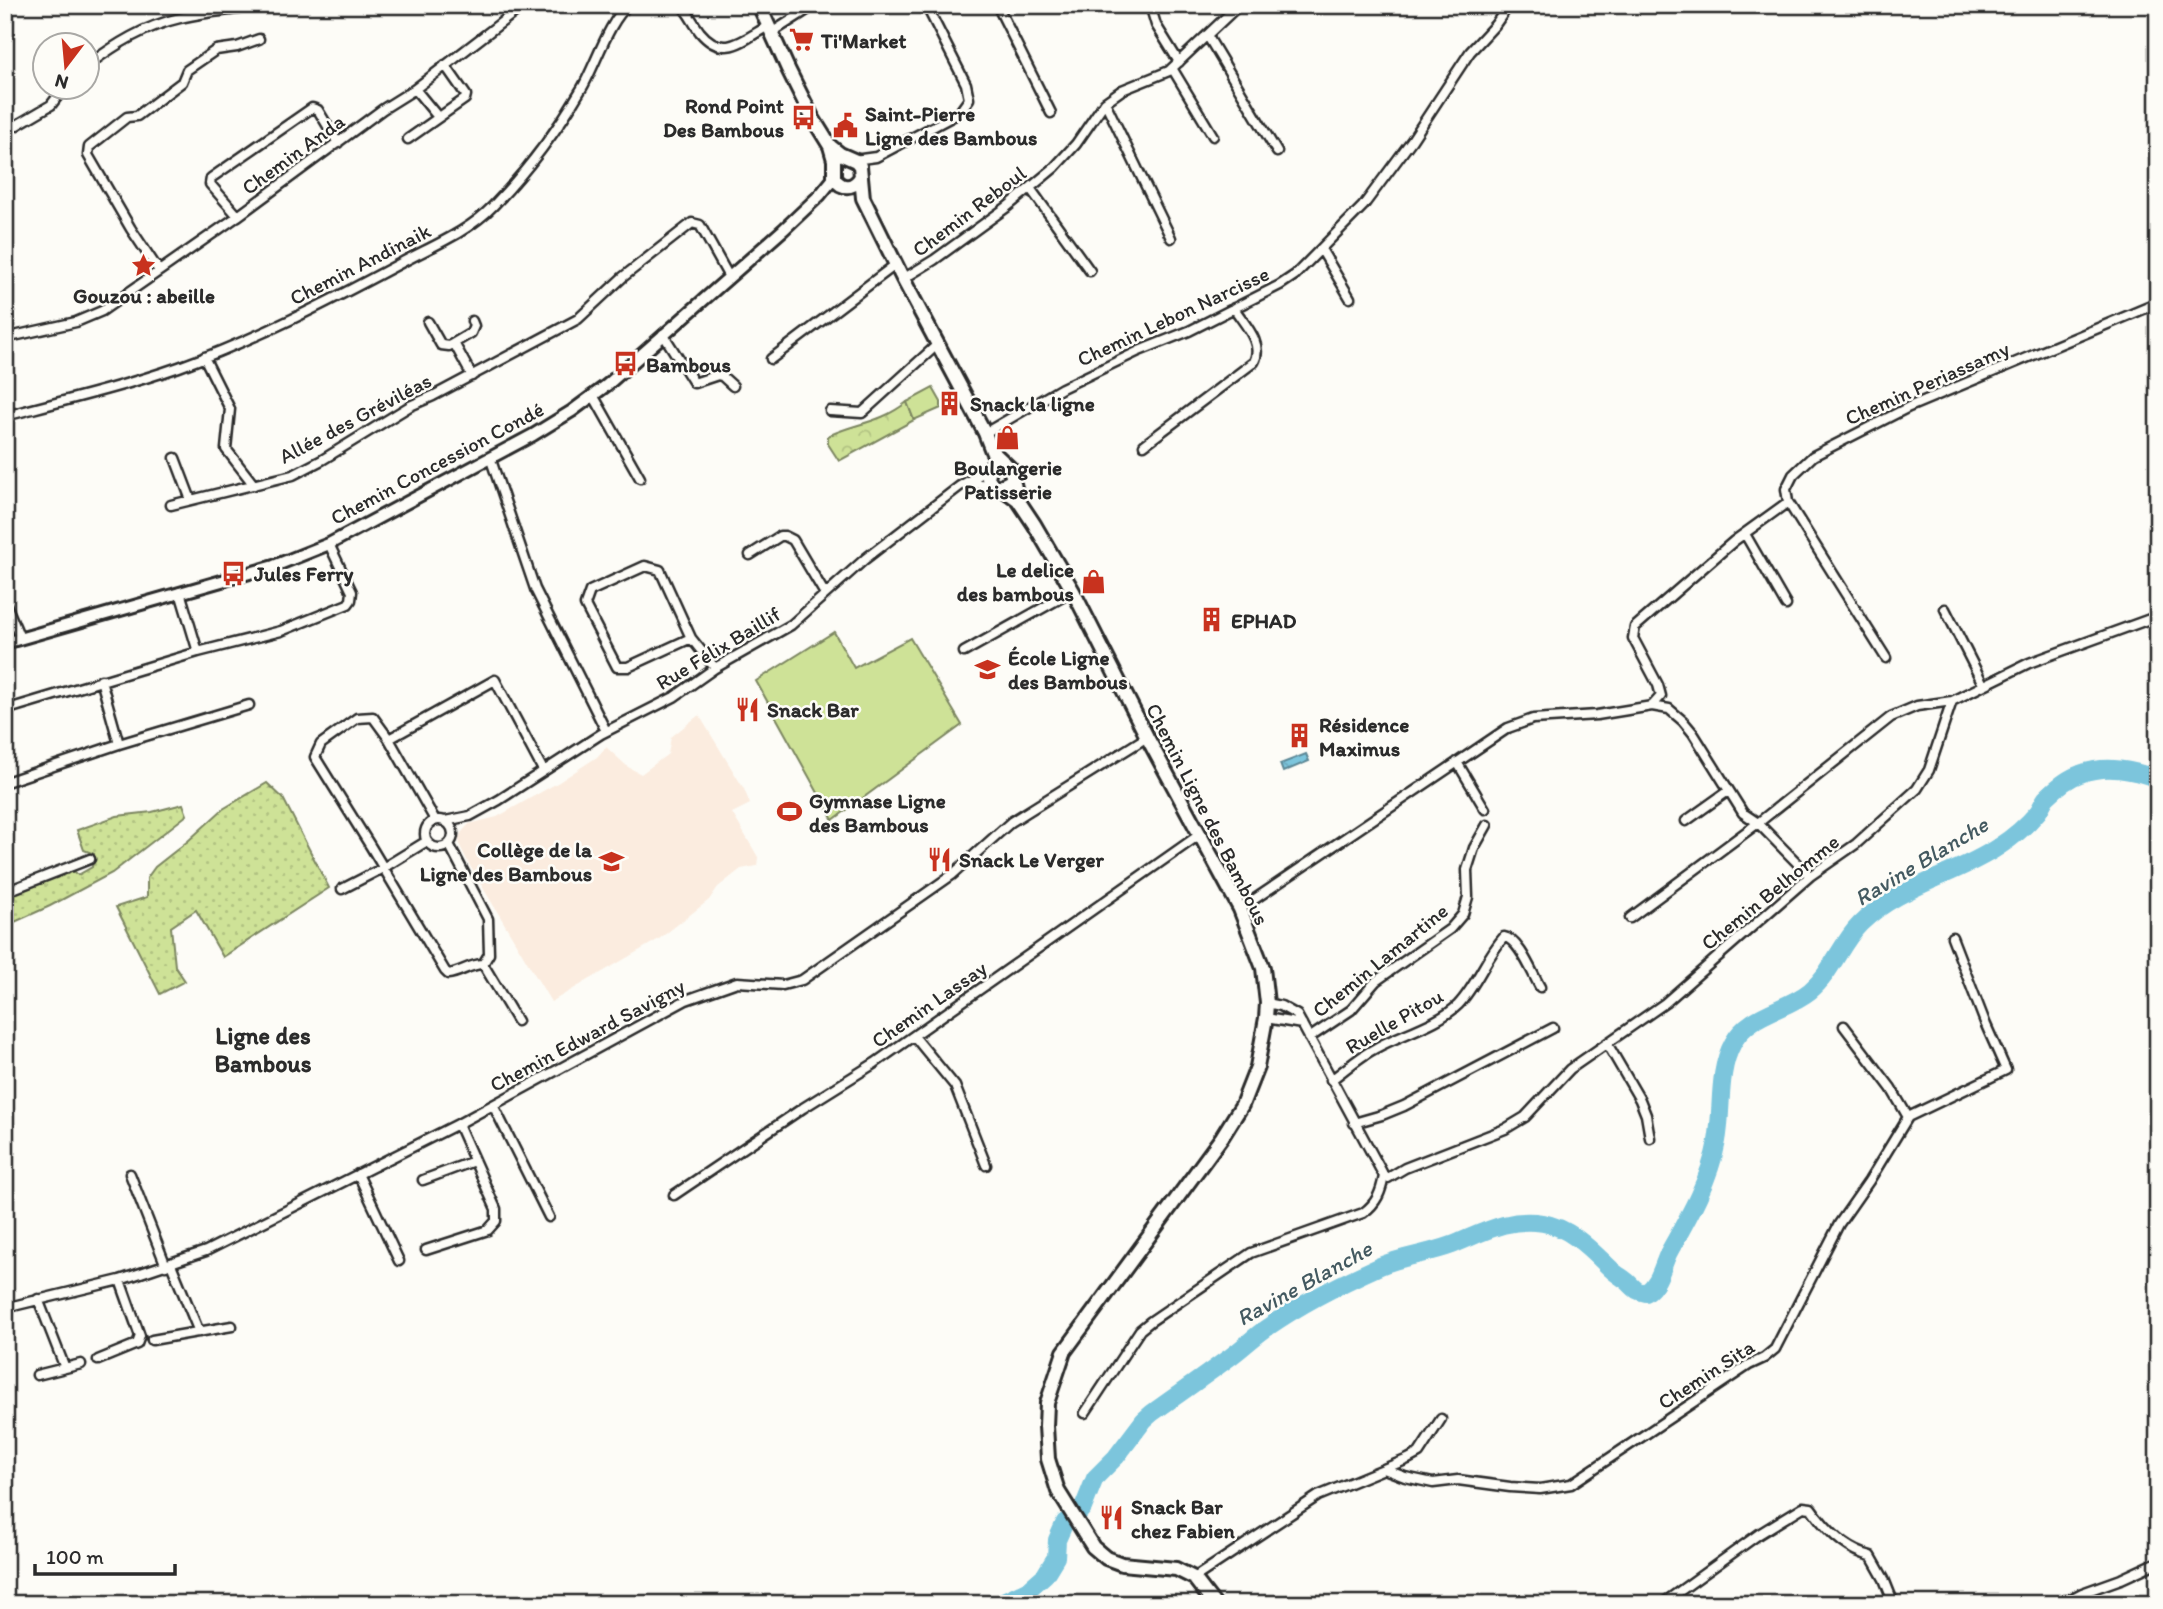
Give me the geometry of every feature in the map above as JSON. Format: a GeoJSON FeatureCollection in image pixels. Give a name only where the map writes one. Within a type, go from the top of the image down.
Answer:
{"type":"FeatureCollection","features":[{"type":"Feature","properties":{"kind":"main road"},"geometry":{"type":"LineString","coordinates":[[759,5],[812,117],[830,146],[838,179],[863,198]]}},
{"type":"Feature","properties":{"kind":"main road"},"geometry":{"type":"LineString","coordinates":[[830,146],[860,166],[863,198],[992,451],[1010,468],[1012,476],[1009,483],[997,486],[988,478],[992,451]]}},
{"type":"Feature","properties":{"kind":"main road"},"geometry":{"type":"LineString","coordinates":[[838,179],[840,160],[851,159]]}},
{"type":"Feature","properties":{"kind":"main road"},"geometry":{"type":"LineString","coordinates":[[838,179],[855,185],[860,176]]}},
{"type":"Feature","properties":{"kind":"main road"},"geometry":{"type":"LineString","coordinates":[[989,468],[997,462],[1004,463]]}},
{"type":"Feature","properties":{"kind":"main road","name":"Chemin Ligne des Bambous"},"geometry":{"type":"LineString","coordinates":[[1012,476],[1018,500],[1073,591],[1088,626],[1240,909],[1263,968],[1266,1018],[1257,1067],[1242,1105],[1234,1120],[1064,1352],[1047,1403],[1048,1459],[1058,1491],[1087,1539],[1101,1555],[1116,1562],[1176,1569],[1194,1578]]}},
{"type":"Feature","properties":{"kind":"main road","name":"Chemin Ligne des Bambous"},"geometry":{"type":"LineString","coordinates":[[997,486],[1018,500]]}},
{"type":"Feature","properties":{"kind":"main road"},"geometry":{"type":"LineString","coordinates":[[1194,1578],[1214,1604]]}},
{"type":"Feature","properties":{"kind":"street"},"geometry":{"type":"LineString","coordinates":[[102,54],[139,32],[180,18],[272,5]]}},
{"type":"Feature","properties":{"kind":"street","name":"Chemin Anda"},"geometry":{"type":"LineString","coordinates":[[5,338],[76,322],[102,312],[415,89],[524,5]]}},
{"type":"Feature","properties":{"kind":"street","name":"Chemin Andinaik"},"geometry":{"type":"LineString","coordinates":[[5,416],[129,383],[204,357],[332,299],[457,235],[477,222],[510,187],[558,125],[587,79],[615,20],[629,5]]}},
{"type":"Feature","properties":{"kind":"street"},"geometry":{"type":"LineString","coordinates":[[681,5],[700,32],[722,47],[769,30],[815,5]]}},
{"type":"Feature","properties":{"kind":"street"},"geometry":{"type":"LineString","coordinates":[[860,176],[876,157],[959,113],[969,99],[966,84],[926,5]]}},
{"type":"Feature","properties":{"kind":"street"},"geometry":{"type":"LineString","coordinates":[[997,5],[1051,113]]}},
{"type":"Feature","properties":{"kind":"street"},"geometry":{"type":"LineString","coordinates":[[1150,5],[1156,25],[1175,65],[1213,136]]}},
{"type":"Feature","properties":{"kind":"street","name":"Chemin Reboul"},"geometry":{"type":"LineString","coordinates":[[903,279],[1007,207],[1054,168],[1076,144],[1105,102],[1122,90],[1161,76],[1239,5]]}},
{"type":"Feature","properties":{"kind":"street","name":"Chemin Lebon Narcisse"},"geometry":{"type":"LineString","coordinates":[[985,433],[1062,388],[1139,351],[1189,331],[1288,280],[1363,206],[1389,173],[1464,59],[1509,5]]}},
{"type":"Feature","properties":{"kind":"street"},"geometry":{"type":"LineString","coordinates":[[1207,35],[1277,152]]}},
{"type":"Feature","properties":{"kind":"street"},"geometry":{"type":"LineString","coordinates":[[159,271],[131,229],[87,151],[127,117],[137,117],[182,82],[187,70],[216,50],[237,47],[259,39]]}},
{"type":"Feature","properties":{"kind":"street"},"geometry":{"type":"LineString","coordinates":[[408,139],[464,101],[466,95],[445,65]]}},
{"type":"Feature","properties":{"kind":"street"},"geometry":{"type":"LineString","coordinates":[[415,89],[438,117]]}},
{"type":"Feature","properties":{"kind":"street"},"geometry":{"type":"LineString","coordinates":[[5,132],[53,102]]}},
{"type":"Feature","properties":{"kind":"street"},"geometry":{"type":"LineString","coordinates":[[1105,102],[1171,238]]}},
{"type":"Feature","properties":{"kind":"street"},"geometry":{"type":"LineString","coordinates":[[238,216],[210,184],[211,178],[312,108],[318,110],[338,143]]}},
{"type":"Feature","properties":{"kind":"street"},"geometry":{"type":"LineString","coordinates":[[851,159],[876,157]]}},
{"type":"Feature","properties":{"kind":"street","name":"Chemin Concession Condé"},"geometry":{"type":"LineString","coordinates":[[5,643],[274,566],[329,544],[562,417],[593,395],[838,179]]}},
{"type":"Feature","properties":{"kind":"street"},"geometry":{"type":"LineString","coordinates":[[1030,188],[1090,271]]}},
{"type":"Feature","properties":{"kind":"street","name":"Allée des Gréviléas"},"geometry":{"type":"LineString","coordinates":[[171,505],[254,485],[302,470],[410,406],[578,319],[623,277],[692,223],[700,225],[729,276]]}},
{"type":"Feature","properties":{"kind":"street"},"geometry":{"type":"LineString","coordinates":[[1321,249],[1350,298]]}},
{"type":"Feature","properties":{"kind":"street"},"geometry":{"type":"LineString","coordinates":[[771,359],[895,265]]}},
{"type":"Feature","properties":{"kind":"street","name":"Chemin Periassamy"},"geometry":{"type":"LineString","coordinates":[[1788,502],[1786,489],[1793,475],[1813,456],[1909,407],[2158,303]]}},
{"type":"Feature","properties":{"kind":"street"},"geometry":{"type":"LineString","coordinates":[[1144,445],[1254,362],[1259,354],[1258,345],[1234,308]]}},
{"type":"Feature","properties":{"kind":"street"},"geometry":{"type":"LineString","coordinates":[[454,343],[471,333],[474,326],[472,321]]}},
{"type":"Feature","properties":{"kind":"street","name":"Allée des Gréviléas"},"geometry":{"type":"LineString","coordinates":[[428,322],[441,345],[449,346],[454,343],[472,376]]}},
{"type":"Feature","properties":{"kind":"street"},"geometry":{"type":"LineString","coordinates":[[663,334],[691,382],[697,384],[712,376],[722,376],[733,386]]}},
{"type":"Feature","properties":{"kind":"street"},"geometry":{"type":"LineString","coordinates":[[830,411],[862,413],[938,344]]}},
{"type":"Feature","properties":{"kind":"street"},"geometry":{"type":"LineString","coordinates":[[204,357],[230,410],[226,449],[254,485]]}},
{"type":"Feature","properties":{"kind":"street"},"geometry":{"type":"LineString","coordinates":[[593,395],[640,478]]}},
{"type":"Feature","properties":{"kind":"street"},"geometry":{"type":"LineString","coordinates":[[490,457],[532,580],[606,731]]}},
{"type":"Feature","properties":{"kind":"street"},"geometry":{"type":"LineString","coordinates":[[174,458],[191,500]]}},
{"type":"Feature","properties":{"kind":"street","name":"Rue Félix Baillif"},"geometry":{"type":"LineString","coordinates":[[454,833],[470,816],[606,731],[674,697],[715,668],[791,625],[864,559],[960,486],[989,468]]}},
{"type":"Feature","properties":{"kind":"street"},"geometry":{"type":"LineString","coordinates":[[967,483],[997,486]]}},
{"type":"Feature","properties":{"kind":"street"},"geometry":{"type":"LineString","coordinates":[[1652,706],[1661,696],[1633,638],[1635,627],[1745,534],[1788,502],[1885,658]]}},
{"type":"Feature","properties":{"kind":"street"},"geometry":{"type":"LineString","coordinates":[[1745,534],[1786,606]]}},
{"type":"Feature","properties":{"kind":"street"},"geometry":{"type":"LineString","coordinates":[[750,555],[780,536],[793,540],[825,594]]}},
{"type":"Feature","properties":{"kind":"street"},"geometry":{"type":"LineString","coordinates":[[5,710],[198,652],[281,631],[348,604],[352,592],[329,544]]}},
{"type":"Feature","properties":{"kind":"street"},"geometry":{"type":"LineString","coordinates":[[691,638],[628,667],[617,667],[585,605],[590,592],[645,566],[660,570],[691,638],[715,668]]}},
{"type":"Feature","properties":{"kind":"street"},"geometry":{"type":"LineString","coordinates":[[964,652],[1073,591]]}},
{"type":"Feature","properties":{"kind":"street"},"geometry":{"type":"LineString","coordinates":[[180,592],[198,652]]}},
{"type":"Feature","properties":{"kind":"street"},"geometry":{"type":"LineString","coordinates":[[5,602],[20,639]]}},
{"type":"Feature","properties":{"kind":"street"},"geometry":{"type":"LineString","coordinates":[[1945,609],[1983,684]]}},
{"type":"Feature","properties":{"kind":"street"},"geometry":{"type":"LineString","coordinates":[[1630,918],[1891,717],[1917,706],[1952,701],[2029,663],[2158,616]]}},
{"type":"Feature","properties":{"kind":"street"},"geometry":{"type":"LineString","coordinates":[[101,680],[119,744]]}},
{"type":"Feature","properties":{"kind":"street"},"geometry":{"type":"LineString","coordinates":[[389,739],[495,680],[543,770]]}},
{"type":"Feature","properties":{"kind":"street","name":"Chemin Belhomme"},"geometry":{"type":"LineString","coordinates":[[1381,1173],[1388,1178],[1405,1168],[1516,1124],[1539,1105],[1570,1069],[1665,1003],[1810,876],[1856,844],[1917,789],[1929,770],[1952,701]]}},
{"type":"Feature","properties":{"kind":"street"},"geometry":{"type":"LineString","coordinates":[[9,781],[249,705]]}},
{"type":"Feature","properties":{"kind":"street"},"geometry":{"type":"LineString","coordinates":[[1240,909],[1520,722],[1597,715],[1652,706],[1669,709],[1684,721],[1743,813],[1758,822],[1810,876]]}},
{"type":"Feature","properties":{"kind":"street"},"geometry":{"type":"LineString","coordinates":[[435,820],[389,739],[373,717],[357,718],[321,744],[315,757],[448,974],[473,964],[483,964]]}},
{"type":"Feature","properties":{"kind":"street","name":"Chemin Edward Savigny"},"geometry":{"type":"LineString","coordinates":[[5,1308],[120,1280],[206,1251],[458,1125],[686,1000],[729,983],[783,985],[812,975],[952,875],[1011,822],[1147,737]]}},
{"type":"Feature","properties":{"kind":"street"},"geometry":{"type":"LineString","coordinates":[[1457,762],[1485,809]]}},
{"type":"Feature","properties":{"kind":"street"},"geometry":{"type":"LineString","coordinates":[[1686,821],[1728,791]]}},
{"type":"Feature","properties":{"kind":"street","name":"Rue Félix Baillif"},"geometry":{"type":"LineString","coordinates":[[445,821],[470,816]]}},
{"type":"Feature","properties":{"kind":"street"},"geometry":{"type":"LineString","coordinates":[[427,841],[439,848],[449,844],[454,833],[450,824],[435,820]]}},
{"type":"Feature","properties":{"kind":"street"},"geometry":{"type":"LineString","coordinates":[[427,841],[426,829],[435,820]]}},
{"type":"Feature","properties":{"kind":"street","name":"Chemin Lamartine"},"geometry":{"type":"LineString","coordinates":[[1309,1038],[1351,1010],[1377,981],[1450,929],[1464,914],[1468,897],[1467,870],[1474,848],[1487,825]]}},
{"type":"Feature","properties":{"kind":"street","name":"Chemin Lassay"},"geometry":{"type":"LineString","coordinates":[[674,1195],[914,1036],[1199,835]]}},
{"type":"Feature","properties":{"kind":"street"},"geometry":{"type":"LineString","coordinates":[[342,889],[427,841]]}},
{"type":"Feature","properties":{"kind":"street"},"geometry":{"type":"LineString","coordinates":[[449,844],[488,919],[489,954],[483,964]]}},
{"type":"Feature","properties":{"kind":"street"},"geometry":{"type":"LineString","coordinates":[[5,892],[90,859]]}},
{"type":"Feature","properties":{"kind":"street","name":"Ruelle Pitou"},"geometry":{"type":"LineString","coordinates":[[1331,1080],[1378,1047],[1420,1029],[1456,1007],[1473,986],[1504,937],[1510,937],[1516,943],[1539,987]]}},
{"type":"Feature","properties":{"kind":"street"},"geometry":{"type":"LineString","coordinates":[[1844,1026],[1891,1088],[1909,1117],[2006,1070],[1952,937]]}},
{"type":"Feature","properties":{"kind":"street"},"geometry":{"type":"LineString","coordinates":[[483,964],[517,1021]]}},
{"type":"Feature","properties":{"kind":"street"},"geometry":{"type":"LineString","coordinates":[[1085,1413],[1140,1330],[1152,1321],[1251,1253],[1363,1213],[1381,1193],[1381,1173],[1297,1015],[1291,1010],[1267,1003]]}},
{"type":"Feature","properties":{"kind":"street"},"geometry":{"type":"LineString","coordinates":[[1266,1018],[1302,1024]]}},
{"type":"Feature","properties":{"kind":"street"},"geometry":{"type":"LineString","coordinates":[[1354,1123],[1404,1106],[1553,1028]]}},
{"type":"Feature","properties":{"kind":"street"},"geometry":{"type":"LineString","coordinates":[[914,1036],[955,1086],[986,1165]]}},
{"type":"Feature","properties":{"kind":"street"},"geometry":{"type":"LineString","coordinates":[[1608,1045],[1640,1100],[1650,1138]]}},
{"type":"Feature","properties":{"kind":"street"},"geometry":{"type":"LineString","coordinates":[[493,1105],[549,1217]]}},
{"type":"Feature","properties":{"kind":"street","name":"Chemin Sita"},"geometry":{"type":"LineString","coordinates":[[1384,1469],[1433,1483],[1458,1480],[1540,1489],[1571,1485],[1749,1364],[1764,1358],[1775,1349],[1839,1224],[1870,1181],[1909,1117]]}},
{"type":"Feature","properties":{"kind":"street"},"geometry":{"type":"LineString","coordinates":[[425,1250],[488,1230],[496,1221],[496,1209],[458,1125]]}},
{"type":"Feature","properties":{"kind":"street"},"geometry":{"type":"LineString","coordinates":[[423,1180],[474,1161]]}},
{"type":"Feature","properties":{"kind":"street"},"geometry":{"type":"LineString","coordinates":[[130,1174],[199,1332]]}},
{"type":"Feature","properties":{"kind":"street"},"geometry":{"type":"LineString","coordinates":[[358,1174],[399,1261]]}},
{"type":"Feature","properties":{"kind":"street"},"geometry":{"type":"LineString","coordinates":[[98,1360],[137,1344],[139,1340],[120,1280]]}},
{"type":"Feature","properties":{"kind":"street"},"geometry":{"type":"LineString","coordinates":[[38,1299],[65,1368]]}},
{"type":"Feature","properties":{"kind":"street"},"geometry":{"type":"LineString","coordinates":[[152,1340],[232,1326]]}},
{"type":"Feature","properties":{"kind":"street"},"geometry":{"type":"LineString","coordinates":[[37,1375],[80,1364]]}},
{"type":"Feature","properties":{"kind":"street"},"geometry":{"type":"LineString","coordinates":[[1194,1578],[1318,1496],[1419,1453],[1441,1419]]}},
{"type":"Feature","properties":{"kind":"street"},"geometry":{"type":"LineString","coordinates":[[1662,1604],[1759,1534],[1803,1507],[1811,1508],[1839,1539],[1859,1553],[1871,1556],[1884,1578],[1894,1604]]}},
{"type":"Feature","properties":{"kind":"street"},"geometry":{"type":"LineString","coordinates":[[2061,1604],[2158,1562]]}},
{"type":"Feature","properties":{"kind":"street"},"geometry":{"type":"LineString","coordinates":[[5,1598],[8,1604]]}},
{"type":"Feature","properties":{"kind":"shaded area","name":"Collège de la Ligne des Bambous"},"geometry":{"type":"Polygon","coordinates":[[[699,715],[744,789],[750,804],[732,813],[758,857],[757,866],[741,869],[718,887],[709,900],[659,939],[551,1002],[470,866],[460,846],[461,833],[469,824],[497,817],[559,782],[597,757],[606,747],[628,767],[641,774],[668,754],[671,737],[699,715]]]}},
{"type":"Feature","properties":{"kind":"green space"},"geometry":{"type":"Polygon","coordinates":[[[933,388],[941,402],[941,408],[914,420],[907,402],[933,388]]]}},
{"type":"Feature","properties":{"kind":"green space"},"geometry":{"type":"Polygon","coordinates":[[[907,402],[914,420],[839,461],[828,444],[828,436],[878,419],[907,402]]]}},
{"type":"Feature","properties":{"kind":"green space"},"geometry":{"type":"Polygon","coordinates":[[[834,632],[854,668],[910,638],[962,725],[833,820],[756,681],[834,632]]]}},
{"type":"Feature","properties":{"kind":"green space"},"geometry":{"type":"Polygon","coordinates":[[[267,783],[283,798],[329,888],[223,957],[196,910],[171,927],[175,966],[185,981],[160,994],[116,907],[147,897],[147,878],[155,867],[223,809],[267,783]]]}},
{"type":"Feature","properties":{"kind":"green space"},"geometry":{"type":"Polygon","coordinates":[[[183,804],[187,815],[112,873],[10,924],[5,933],[5,897],[73,870],[78,875],[92,867],[94,854],[84,850],[77,830],[117,816],[152,812],[183,804]]]}},
{"type":"Feature","properties":{"kind":"water"},"geometry":{"type":"Polygon","coordinates":[[[1306,754],[1309,761],[1283,772],[1280,764],[1306,754]]]}},
{"type":"Feature","properties":{"kind":"waterway","name":"Ravine Blanche"},"geometry":{"type":"LineString","coordinates":[[997,1604],[1029,1589],[1045,1575],[1056,1557],[1057,1540],[1065,1522],[1083,1508],[1095,1478],[1116,1457],[1144,1420],[1281,1318],[1351,1279],[1389,1263],[1443,1248],[1496,1227],[1530,1222],[1553,1226],[1572,1235],[1635,1289],[1646,1293],[1658,1279],[1709,1170],[1719,1129],[1722,1078],[1728,1054],[1740,1033],[1748,1025],[1800,998],[1818,984],[1853,932],[1875,911],[2003,843],[2020,831],[2034,817],[2046,798],[2071,778],[2090,771],[2110,769],[2158,779]]}},
{"type":"Feature","properties":{"kind":"place","name":"Ti'Market"},"geometry":{"type":"Point","coordinates":[801,40]}},
{"type":"Feature","properties":{"kind":"place","name":"Rond Point Des Bambous"},"geometry":{"type":"Point","coordinates":[804,117]}},
{"type":"Feature","properties":{"kind":"place","name":"Saint-Pierre Ligne des Bambous"},"geometry":{"type":"Point","coordinates":[845,125]}},
{"type":"Feature","properties":{"kind":"place","name":"Gouzou : abeille"},"geometry":{"type":"Point","coordinates":[144,266]}},
{"type":"Feature","properties":{"kind":"place","name":"Bambous"},"geometry":{"type":"Point","coordinates":[626,364]}},
{"type":"Feature","properties":{"kind":"place","name":"Snack la ligne"},"geometry":{"type":"Point","coordinates":[950,403]}},
{"type":"Feature","properties":{"kind":"place","name":"Boulangerie Patisserie"},"geometry":{"type":"Point","coordinates":[1008,438]}},
{"type":"Feature","properties":{"kind":"place","name":"Jules Ferry"},"geometry":{"type":"Point","coordinates":[234,573]}},
{"type":"Feature","properties":{"kind":"place","name":"Le delice des bambous"},"geometry":{"type":"Point","coordinates":[1094,581]}},
{"type":"Feature","properties":{"kind":"place","name":"EPHAD"},"geometry":{"type":"Point","coordinates":[1211,620]}},
{"type":"Feature","properties":{"kind":"place","name":"École Ligne des Bambous"},"geometry":{"type":"Point","coordinates":[988,669]}},
{"type":"Feature","properties":{"kind":"place","name":"Snack Bar"},"geometry":{"type":"Point","coordinates":[747,709]}},
{"type":"Feature","properties":{"kind":"place","name":"Résidence Maximus"},"geometry":{"type":"Point","coordinates":[1299,736]}},
{"type":"Feature","properties":{"kind":"place","name":"Gymnase Ligne des Bambous"},"geometry":{"type":"Point","coordinates":[789,812]}},
{"type":"Feature","properties":{"kind":"place","name":"Snack Le Verger"},"geometry":{"type":"Point","coordinates":[939,859]}},
{"type":"Feature","properties":{"kind":"place","name":"Collège de la Ligne des Bambous"},"geometry":{"type":"Point","coordinates":[612,861]}},
{"type":"Feature","properties":{"kind":"place","name":"Snack Bar chez Fabien"},"geometry":{"type":"Point","coordinates":[1111,1518]}},
{"type":"Feature","properties":{"kind":"district","name":"Ligne des Bambous"},"geometry":{"type":"Point","coordinates":[263,1049]}}]}
